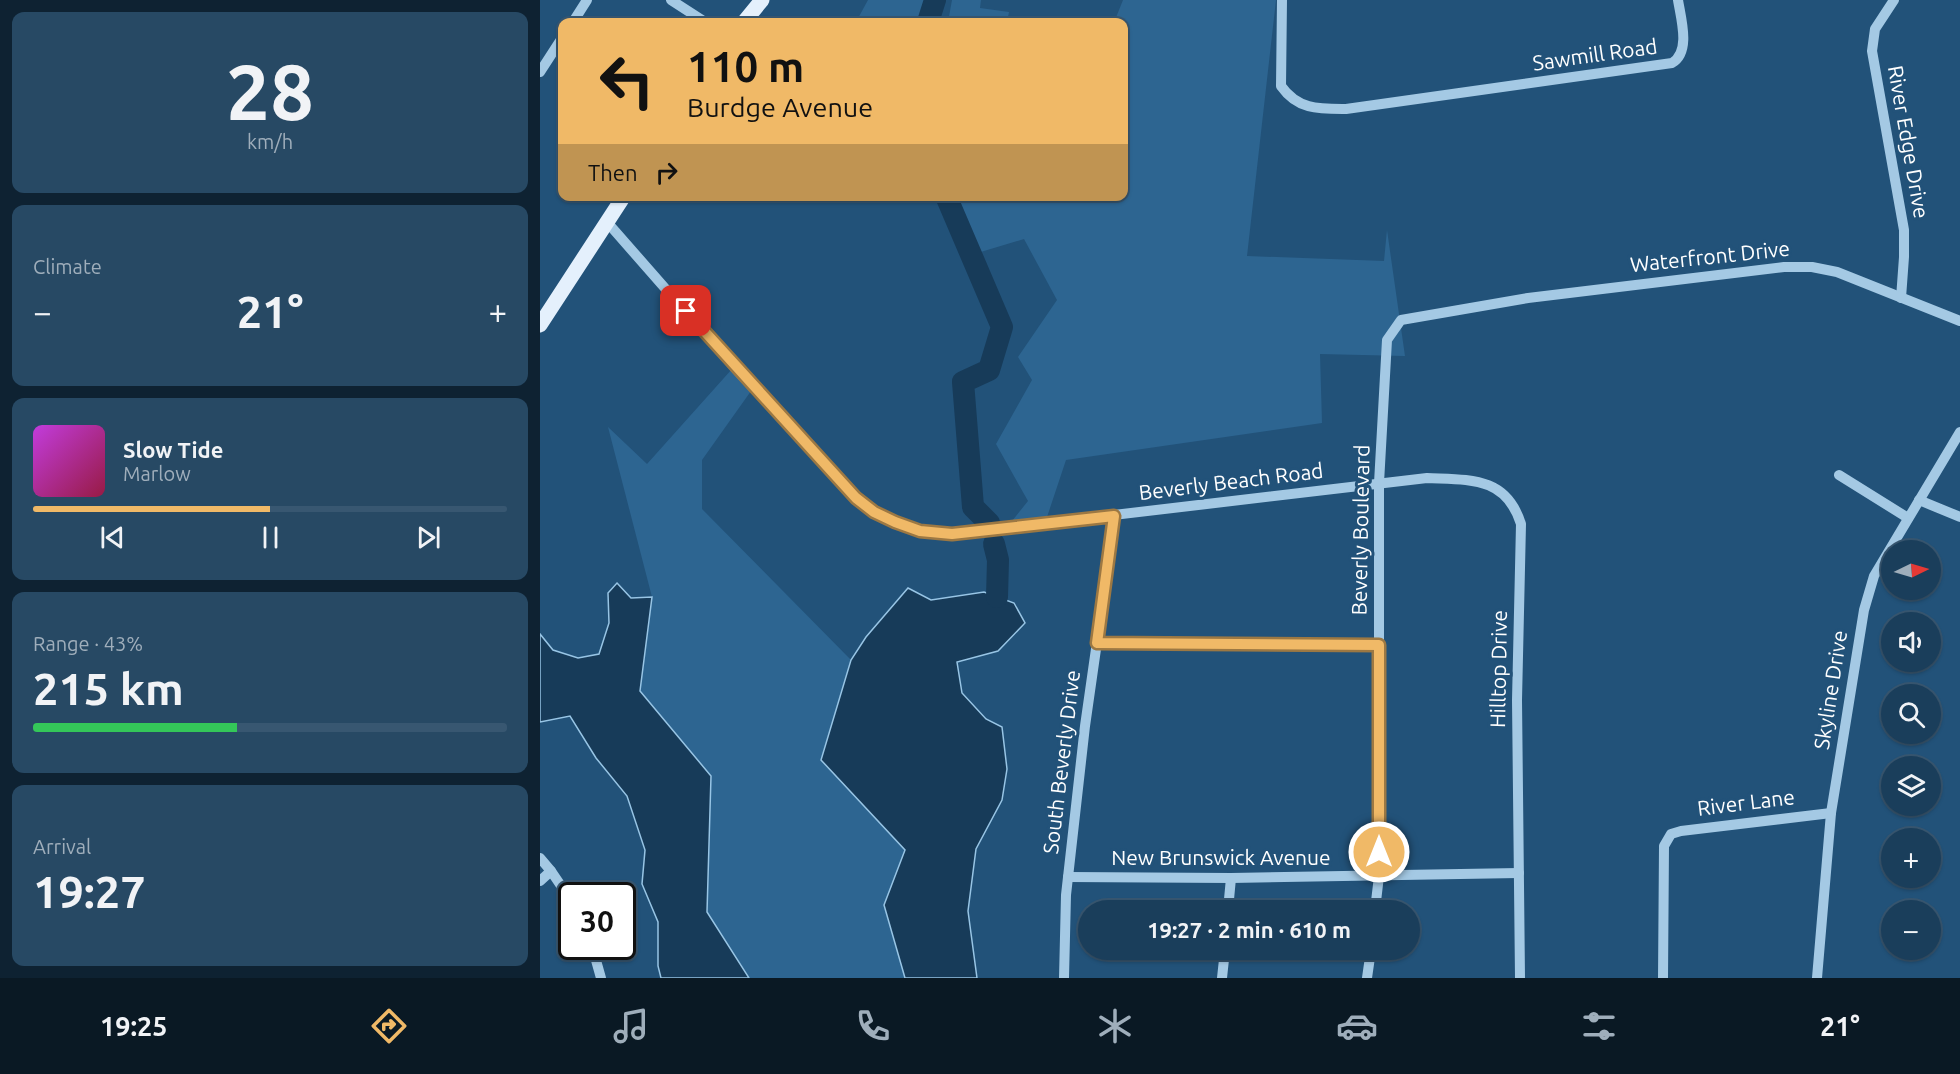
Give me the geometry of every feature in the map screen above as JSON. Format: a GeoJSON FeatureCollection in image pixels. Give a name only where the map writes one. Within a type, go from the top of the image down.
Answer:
{"type":"FeatureCollection","features":[{"type":"Feature","properties":{"kind":"main road"},"geometry":{"type":"LineString","coordinates":[[747,18],[762,0]]}},
{"type":"Feature","properties":{"kind":"main road"},"geometry":{"type":"LineString","coordinates":[[540,325],[621,201]]}},
{"type":"Feature","properties":{"kind":"street"},"geometry":{"type":"LineString","coordinates":[[576,18],[587,0]]}},
{"type":"Feature","properties":{"kind":"street"},"geometry":{"type":"LineString","coordinates":[[672,0],[699,18]]}},
{"type":"Feature","properties":{"kind":"street","name":"Sawmill Road"},"geometry":{"type":"LineString","coordinates":[[1282,0],[1281,86],[1287,94],[1306,107],[1346,110],[1672,63],[1683,51],[1678,0]]}},
{"type":"Feature","properties":{"kind":"street","name":"River Edge Drive"},"geometry":{"type":"LineString","coordinates":[[1894,0],[1875,29],[1872,51],[1904,230],[1900,298]]}},
{"type":"Feature","properties":{"kind":"street"},"geometry":{"type":"LineString","coordinates":[[540,72],[558,44]]}},
{"type":"Feature","properties":{"kind":"street","name":"Beverly Beach Road"},"geometry":{"type":"LineString","coordinates":[[608,222],[781,418],[856,498],[874,512],[920,531],[952,534],[1379,483]]}},
{"type":"Feature","properties":{"kind":"street","name":"Waterfront Drive"},"geometry":{"type":"LineString","coordinates":[[1528,298],[1784,267],[1812,267],[1837,273],[1960,321]]}},
{"type":"Feature","properties":{"kind":"street","name":"Beverly Boulevard"},"geometry":{"type":"LineString","coordinates":[[1376,900],[1379,876],[1379,483],[1387,340],[1401,320],[1528,298]]}},
{"type":"Feature","properties":{"kind":"street","name":"Skyline Drive"},"geometry":{"type":"LineString","coordinates":[[1817,978],[1831,813],[1864,610],[1874,576],[1960,432]]}},
{"type":"Feature","properties":{"kind":"street"},"geometry":{"type":"LineString","coordinates":[[1839,475],[1908,518]]}},
{"type":"Feature","properties":{"kind":"street","name":"Hilltop Drive"},"geometry":{"type":"LineString","coordinates":[[1379,483],[1427,478],[1478,481],[1506,495],[1516,508],[1521,524],[1517,700],[1520,978]]}},
{"type":"Feature","properties":{"kind":"street"},"geometry":{"type":"LineString","coordinates":[[1919,500],[1960,517]]}},
{"type":"Feature","properties":{"kind":"street","name":"South Beverly Drive"},"geometry":{"type":"LineString","coordinates":[[1064,978],[1068,878],[1114,516]]}},
{"type":"Feature","properties":{"kind":"street"},"geometry":{"type":"LineString","coordinates":[[1097,643],[1379,645]]}},
{"type":"Feature","properties":{"kind":"street","name":"River Lane"},"geometry":{"type":"LineString","coordinates":[[1663,978],[1664,846],[1671,834],[1831,813]]}},
{"type":"Feature","properties":{"kind":"street"},"geometry":{"type":"LineString","coordinates":[[540,858],[559,882]]}},
{"type":"Feature","properties":{"kind":"street"},"geometry":{"type":"LineString","coordinates":[[540,881],[551,870]]}},
{"type":"Feature","properties":{"kind":"street","name":"New Brunswick Avenue"},"geometry":{"type":"LineString","coordinates":[[1068,878],[1231,879],[1519,873]]}},
{"type":"Feature","properties":{"kind":"street"},"geometry":{"type":"LineString","coordinates":[[1229,900],[1231,879]]}},
{"type":"Feature","properties":{"kind":"street"},"geometry":{"type":"LineString","coordinates":[[596,960],[601,978]]}},
{"type":"Feature","properties":{"kind":"street"},"geometry":{"type":"LineString","coordinates":[[1222,978],[1224,960]]}},
{"type":"Feature","properties":{"kind":"street"},"geometry":{"type":"LineString","coordinates":[[1367,978],[1370,960]]}},
{"type":"Feature","properties":{"kind":"shaded area"},"geometry":{"type":"Polygon","coordinates":[[[868,0],[940,0],[932,18],[858,18],[868,0]]]}},
{"type":"Feature","properties":{"kind":"shaded area"},"geometry":{"type":"Polygon","coordinates":[[[952,0],[981,0],[980,8],[1009,12],[1008,18],[949,18],[952,0]]]}},
{"type":"Feature","properties":{"kind":"shaded area"},"geometry":{"type":"Polygon","coordinates":[[[1123,0],[1276,0],[1247,256],[1384,261],[1387,230],[1405,356],[1320,354],[1322,423],[1066,460],[1047,517],[1012,521],[1028,501],[996,444],[1032,380],[1018,357],[1057,300],[1024,239],[974,254],[954,201],[1128,201],[1128,18],[1116,18],[1123,0]]]}},
{"type":"Feature","properties":{"kind":"shaded area"},"geometry":{"type":"Polygon","coordinates":[[[732,369],[751,391],[702,460],[702,509],[851,660],[821,759],[905,850],[884,905],[905,978],[749,978],[707,912],[711,776],[640,691],[652,597],[608,427],[647,464],[732,369]]]}},
{"type":"Feature","properties":{"kind":"shaded area"},"geometry":{"type":"Polygon","coordinates":[[[617,583],[631,598],[652,597],[640,691],[711,776],[707,912],[749,978],[661,978],[658,966],[658,922],[642,884],[645,850],[627,796],[596,758],[570,716],[540,722],[540,634],[553,650],[578,658],[599,654],[609,623],[608,593],[617,583]]]}},
{"type":"Feature","properties":{"kind":"shaded area"},"geometry":{"type":"Polygon","coordinates":[[[908,588],[931,600],[984,592],[1014,603],[1025,623],[998,651],[957,662],[962,693],[986,719],[1002,727],[1007,769],[1002,800],[976,849],[968,911],[977,978],[905,978],[884,905],[905,850],[821,760],[851,660],[866,637],[908,588]]]}},
{"type":"Feature","properties":{"kind":"waterway"},"geometry":{"type":"LineString","coordinates":[[929,18],[935,0]]}},
{"type":"Feature","properties":{"kind":"waterway"},"geometry":{"type":"LineString","coordinates":[[948,201],[1002,327],[989,370],[963,382],[973,507],[989,523]]}},
{"type":"Feature","properties":{"kind":"waterway"},"geometry":{"type":"LineString","coordinates":[[994,544],[998,560],[997,597]]}},
{"type":"Feature","properties":{"kind":"route"},"geometry":{"type":"LineString","coordinates":[[686,311],[735,368],[856,498],[874,512],[920,531],[952,534],[1114,516],[1097,643],[1379,645],[1379,852]]}}]}
